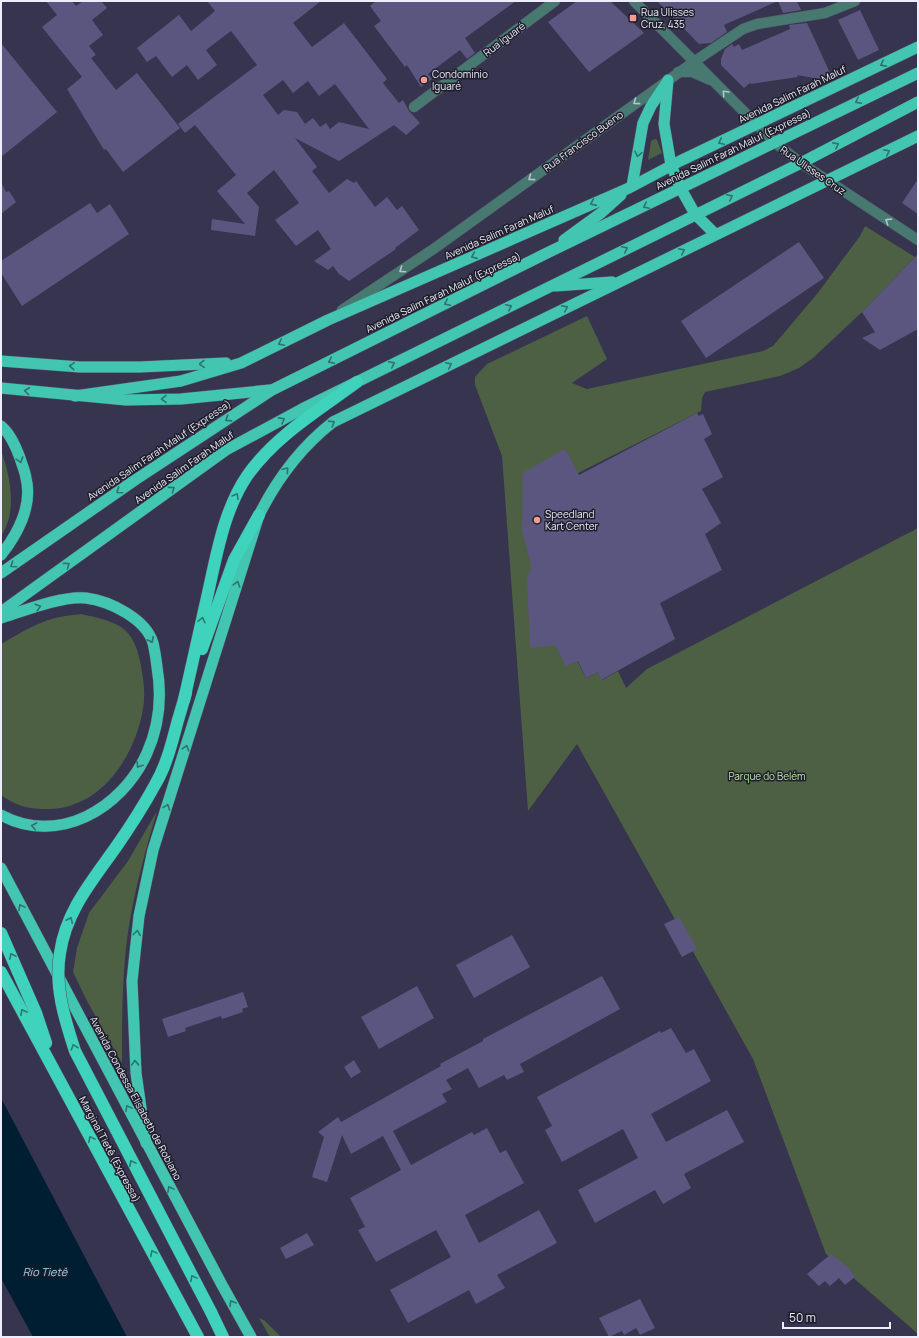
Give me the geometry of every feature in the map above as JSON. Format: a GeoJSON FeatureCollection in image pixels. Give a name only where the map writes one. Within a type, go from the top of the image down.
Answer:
{"type":"FeatureCollection","features":[{"type":"Feature","properties":{"kind":"highway","name":"Avenida Salim Farah Maluf"},"geometry":{"type":"LineString","coordinates":[[75,396],[181,381],[241,363],[328,320],[631,187],[672,165],[918,47]]}},
{"type":"Feature","properties":{"kind":"highway","name":"Avenida Salim Farah Maluf (Expressa)"},"geometry":{"type":"LineString","coordinates":[[1,573],[135,480],[272,390],[545,254],[681,189],[918,72]]}},
{"type":"Feature","properties":{"kind":"highway"},"geometry":{"type":"LineString","coordinates":[[668,80],[664,124],[672,165],[681,189],[695,214],[715,234]]}},
{"type":"Feature","properties":{"kind":"highway"},"geometry":{"type":"LineString","coordinates":[[545,254],[601,213],[631,187],[643,124],[650,106],[668,80]]}},
{"type":"Feature","properties":{"kind":"highway"},"geometry":{"type":"LineString","coordinates":[[695,214],[801,163],[918,102]]}},
{"type":"Feature","properties":{"kind":"highway"},"geometry":{"type":"LineString","coordinates":[[223,1337],[75,1051],[64,1017],[59,985],[59,954],[67,924],[87,886],[116,847],[156,783],[167,756],[184,700],[234,560],[282,473],[318,434],[332,422],[918,136]]}},
{"type":"Feature","properties":{"kind":"highway","name":"Avenida Salim Farah Maluf"},"geometry":{"type":"LineString","coordinates":[[1,612],[226,450],[302,409],[695,214]]}},
{"type":"Feature","properties":{"kind":"highway"},"geometry":{"type":"LineString","coordinates":[[549,287],[619,281]]}},
{"type":"Feature","properties":{"kind":"highway"},"geometry":{"type":"LineString","coordinates":[[1,361],[80,367],[241,363]]}},
{"type":"Feature","properties":{"kind":"highway"},"geometry":{"type":"LineString","coordinates":[[184,700],[218,548],[232,504],[248,476],[267,453],[290,431],[357,382]]}},
{"type":"Feature","properties":{"kind":"highway"},"geometry":{"type":"LineString","coordinates":[[1,388],[126,400],[181,399],[272,390]]}},
{"type":"Feature","properties":{"kind":"highway"},"geometry":{"type":"LineString","coordinates":[[1,426],[17,450],[27,480],[26,500],[22,518],[14,540],[1,555]]}},
{"type":"Feature","properties":{"kind":"highway"},"geometry":{"type":"LineString","coordinates":[[146,1143],[136,1073],[132,981],[139,916],[155,844],[259,515]]}},
{"type":"Feature","properties":{"kind":"highway"},"geometry":{"type":"LineString","coordinates":[[1,618],[59,601],[86,598],[120,608],[139,621],[153,642],[160,682],[159,711],[147,753],[129,782],[110,803],[84,818],[65,825],[39,827],[14,821],[1,814]]}},
{"type":"Feature","properties":{"kind":"highway","name":"Avenida Condessa Elisabeth de Robiano"},"geometry":{"type":"LineString","coordinates":[[1,868],[146,1143],[251,1337]]}},
{"type":"Feature","properties":{"kind":"highway"},"geometry":{"type":"LineString","coordinates":[[1,933],[36,1013],[54,1071]]}},
{"type":"Feature","properties":{"kind":"highway","name":"Marginal Tietê (Expressa)"},"geometry":{"type":"LineString","coordinates":[[1,972],[198,1337]]}},
{"type":"Feature","properties":{"kind":"street","name":"Rua Iguaré"},"geometry":{"type":"LineString","coordinates":[[414,107],[555,1]]}},
{"type":"Feature","properties":{"kind":"street","name":"Rua Ulisses Cruz"},"geometry":{"type":"LineString","coordinates":[[634,1],[774,142],[801,163],[918,240]]}},
{"type":"Feature","properties":{"kind":"street","name":"Rua Francisco Bueno"},"geometry":{"type":"LineString","coordinates":[[328,320],[435,248],[678,72],[744,29],[757,24],[825,13],[855,1]]}},
{"type":"Feature","properties":{"kind":"street"},"geometry":{"type":"LineString","coordinates":[[681,47],[682,64],[678,72],[692,72],[714,81]]}},
{"type":"Feature","properties":{"kind":"green space"},"geometry":{"type":"Polygon","coordinates":[[[655,139],[657,140],[662,153],[648,160],[651,141],[655,139]]]}},
{"type":"Feature","properties":{"kind":"green space","name":"Parque do Belém"},"geometry":{"type":"Polygon","coordinates":[[[865,226],[915,257],[862,312],[813,358],[799,368],[780,376],[705,392],[702,398],[701,411],[578,473],[568,481],[561,629],[586,678],[598,672],[602,680],[618,671],[626,688],[647,669],[918,528],[918,1334],[826,1254],[753,1059],[577,744],[528,811],[502,456],[475,385],[475,377],[487,364],[587,316],[607,359],[572,383],[587,389],[763,351],[773,346],[817,294],[860,236],[865,226]]]}},
{"type":"Feature","properties":{"kind":"green space"},"geometry":{"type":"Polygon","coordinates":[[[1,450],[11,493],[11,505],[6,526],[1,536],[1,450]]]}},
{"type":"Feature","properties":{"kind":"green space"},"geometry":{"type":"Polygon","coordinates":[[[81,614],[112,622],[125,630],[134,642],[140,661],[144,691],[144,703],[139,727],[124,761],[113,776],[100,789],[85,800],[68,806],[49,809],[24,806],[1,795],[1,644],[48,620],[68,615],[81,614]]]}},
{"type":"Feature","properties":{"kind":"green space"},"geometry":{"type":"Polygon","coordinates":[[[157,811],[137,884],[127,940],[124,972],[122,1063],[87,1001],[73,972],[77,948],[89,913],[128,861],[157,811]]]}},
{"type":"Feature","properties":{"kind":"green space"},"geometry":{"type":"Polygon","coordinates":[[[259,1318],[264,1320],[281,1337],[270,1337],[259,1318]]]}},
{"type":"Feature","properties":{"kind":"water","name":"Rio Tietê"},"geometry":{"type":"Polygon","coordinates":[[[1,1098],[127,1337],[33,1337],[1,1278],[1,1098]]]}},
{"type":"Feature","properties":{"kind":"building"},"geometry":{"type":"Polygon","coordinates":[[[46,1],[72,1],[76,6],[83,1],[101,1],[107,8],[92,20],[103,35],[89,46],[96,55],[91,58],[116,90],[137,73],[180,128],[123,172],[106,149],[104,150],[67,89],[82,77],[42,27],[57,15],[46,1]]]}},
{"type":"Feature","properties":{"kind":"building"},"geometry":{"type":"Polygon","coordinates":[[[207,1],[321,1],[293,23],[312,47],[344,23],[387,79],[383,83],[399,103],[403,100],[409,111],[420,123],[406,135],[394,125],[339,161],[295,138],[317,167],[312,171],[329,193],[347,179],[354,183],[356,181],[375,207],[387,197],[397,210],[402,206],[419,230],[395,248],[396,249],[349,281],[339,274],[333,266],[328,270],[314,261],[331,249],[318,230],[296,246],[275,220],[299,203],[274,170],[247,193],[259,207],[255,236],[211,230],[212,219],[245,224],[217,191],[236,175],[195,125],[185,133],[178,124],[257,65],[231,31],[206,50],[217,65],[198,80],[187,65],[172,77],[156,56],[147,62],[137,48],[179,15],[191,31],[215,11],[207,1]],[[283,80],[263,95],[278,115],[284,110],[297,112],[305,124],[313,118],[320,127],[326,123],[330,129],[339,122],[369,129],[335,84],[319,96],[308,81],[293,93],[283,80]]]}},
{"type":"Feature","properties":{"kind":"building"},"geometry":{"type":"Polygon","coordinates":[[[376,1],[516,1],[465,38],[475,53],[467,59],[460,50],[428,74],[432,79],[421,87],[407,65],[405,67],[374,26],[381,21],[370,6],[376,1]]]}},
{"type":"Feature","properties":{"kind":"building"},"geometry":{"type":"Polygon","coordinates":[[[577,1],[610,1],[644,33],[589,72],[548,22],[577,1]]]}},
{"type":"Feature","properties":{"kind":"building"},"geometry":{"type":"Polygon","coordinates":[[[657,1],[778,1],[724,25],[727,32],[711,43],[699,44],[657,1]]]}},
{"type":"Feature","properties":{"kind":"building"},"geometry":{"type":"Polygon","coordinates":[[[778,1],[797,1],[801,10],[783,13],[778,1]]]}},
{"type":"Feature","properties":{"kind":"building"},"geometry":{"type":"Polygon","coordinates":[[[860,10],[879,50],[858,60],[838,20],[860,10]]]}},
{"type":"Feature","properties":{"kind":"building"},"geometry":{"type":"Polygon","coordinates":[[[807,23],[830,73],[819,79],[797,75],[798,77],[750,83],[744,88],[721,65],[721,59],[725,49],[732,44],[734,47],[739,44],[742,50],[790,29],[789,25],[807,23]]]}},
{"type":"Feature","properties":{"kind":"building"},"geometry":{"type":"Polygon","coordinates":[[[1,43],[57,112],[1,157],[1,43]]]}},
{"type":"Feature","properties":{"kind":"building"},"geometry":{"type":"Polygon","coordinates":[[[918,179],[918,214],[902,203],[918,179]]]}},
{"type":"Feature","properties":{"kind":"building"},"geometry":{"type":"Polygon","coordinates":[[[1,182],[6,192],[9,191],[16,202],[1,214],[1,182]]]}},
{"type":"Feature","properties":{"kind":"building"},"geometry":{"type":"Polygon","coordinates":[[[90,203],[97,213],[110,204],[129,234],[22,306],[1,273],[1,261],[90,203]]]}},
{"type":"Feature","properties":{"kind":"building"},"geometry":{"type":"Polygon","coordinates":[[[799,242],[824,278],[706,358],[681,321],[799,242]]]}},
{"type":"Feature","properties":{"kind":"building"},"geometry":{"type":"Polygon","coordinates":[[[918,254],[918,329],[880,350],[862,338],[875,332],[862,312],[918,254]]]}},
{"type":"Feature","properties":{"kind":"building"},"geometry":{"type":"Polygon","coordinates":[[[697,413],[699,416],[703,414],[712,434],[704,439],[723,477],[702,489],[721,523],[705,534],[722,570],[660,603],[675,639],[601,680],[598,672],[586,678],[578,661],[566,666],[555,645],[530,648],[527,577],[531,570],[522,529],[523,473],[565,449],[579,475],[697,413]]]}},
{"type":"Feature","properties":{"kind":"building"},"geometry":{"type":"Polygon","coordinates":[[[679,917],[697,949],[682,957],[664,924],[679,917]]]}},
{"type":"Feature","properties":{"kind":"building"},"geometry":{"type":"Polygon","coordinates":[[[512,935],[530,967],[474,998],[456,965],[512,935]]]}},
{"type":"Feature","properties":{"kind":"building"},"geometry":{"type":"Polygon","coordinates":[[[602,976],[620,1009],[520,1064],[524,1072],[507,1080],[504,1075],[479,1088],[468,1068],[446,1080],[452,1089],[442,1094],[447,1102],[393,1131],[411,1165],[472,1132],[474,1135],[487,1128],[500,1153],[506,1150],[524,1183],[465,1215],[479,1243],[539,1210],[557,1243],[497,1275],[505,1288],[476,1304],[469,1290],[408,1323],[390,1290],[451,1257],[436,1230],[376,1262],[358,1230],[365,1227],[350,1198],[401,1170],[383,1136],[351,1154],[342,1135],[327,1182],[312,1177],[324,1137],[318,1132],[338,1117],[341,1122],[441,1066],[440,1064],[483,1041],[483,1039],[602,976]]]}},
{"type":"Feature","properties":{"kind":"building"},"geometry":{"type":"Polygon","coordinates":[[[417,986],[434,1018],[379,1049],[361,1017],[417,986]]]}},
{"type":"Feature","properties":{"kind":"building"},"geometry":{"type":"Polygon","coordinates":[[[243,992],[248,1007],[242,1009],[243,1012],[222,1019],[221,1016],[185,1028],[186,1031],[168,1037],[162,1019],[243,992]]]}},
{"type":"Feature","properties":{"kind":"building"},"geometry":{"type":"Polygon","coordinates":[[[671,1028],[686,1053],[694,1049],[711,1081],[651,1114],[666,1142],[727,1110],[744,1142],[684,1174],[691,1188],[663,1204],[655,1190],[595,1223],[578,1190],[638,1158],[623,1129],[562,1162],[545,1130],[552,1126],[537,1097],[660,1031],[661,1033],[671,1028]]]}},
{"type":"Feature","properties":{"kind":"building"},"geometry":{"type":"Polygon","coordinates":[[[354,1060],[361,1072],[351,1078],[344,1067],[354,1060]]]}},
{"type":"Feature","properties":{"kind":"building"},"geometry":{"type":"Polygon","coordinates":[[[307,1233],[314,1245],[286,1259],[280,1248],[307,1233]]]}},
{"type":"Feature","properties":{"kind":"building"},"geometry":{"type":"Polygon","coordinates":[[[831,1254],[849,1268],[855,1277],[845,1285],[839,1278],[830,1286],[825,1281],[819,1286],[807,1274],[831,1254]]]}},
{"type":"Feature","properties":{"kind":"building"},"geometry":{"type":"Polygon","coordinates":[[[640,1299],[655,1328],[640,1335],[636,1328],[624,1335],[622,1331],[609,1337],[599,1318],[640,1299]]]}},
{"type":"Feature","properties":{"kind":"place","name":"Rua Ulisses Cruz, 435"},"geometry":{"type":"Point","coordinates":[633,18]}},
{"type":"Feature","properties":{"kind":"place","name":"Condomínio Iguaré"},"geometry":{"type":"Point","coordinates":[424,80]}},
{"type":"Feature","properties":{"kind":"place","name":"Speedland Kart Center"},"geometry":{"type":"Point","coordinates":[537,520]}}]}
